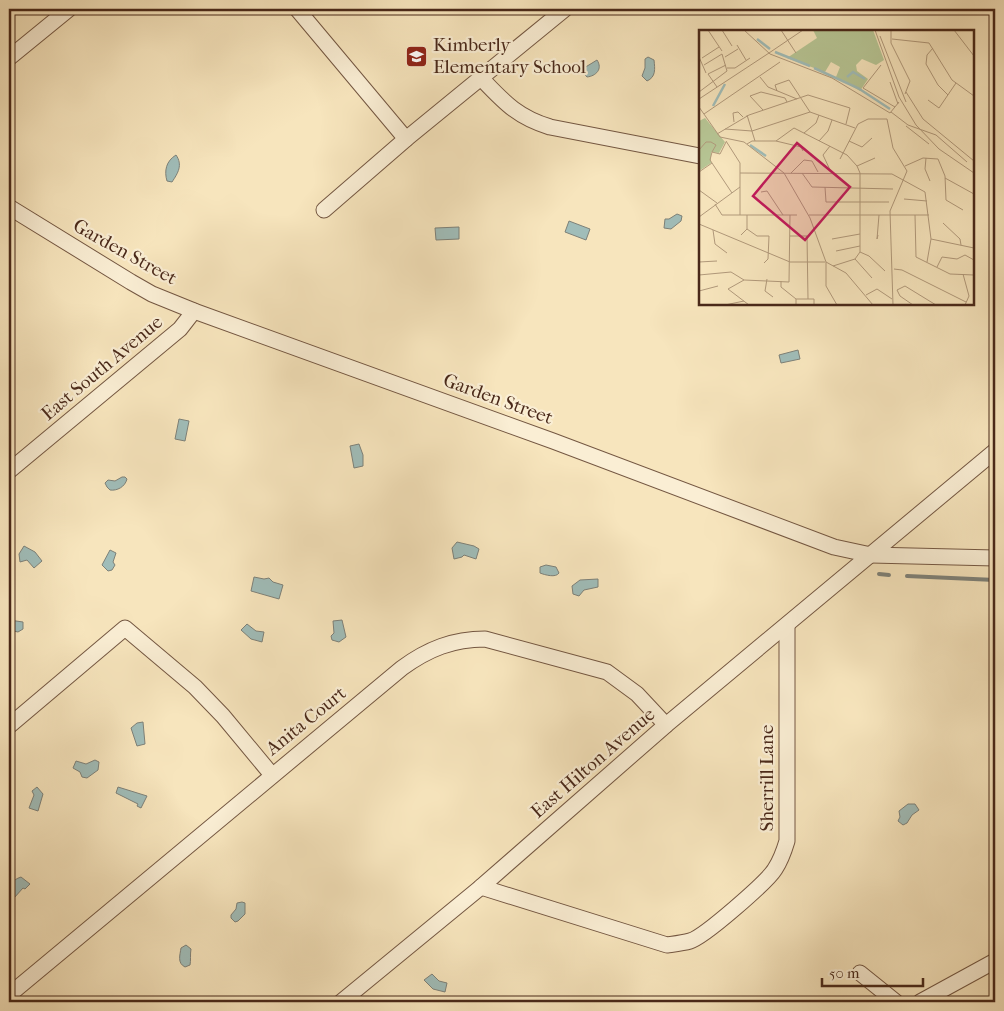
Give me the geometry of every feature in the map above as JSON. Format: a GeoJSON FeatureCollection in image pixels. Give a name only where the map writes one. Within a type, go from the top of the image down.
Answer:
{"type":"FeatureCollection","features":[{"type":"Feature","properties":{"kind":"street"},"geometry":{"type":"LineString","coordinates":[[9,58],[68,9]]}},
{"type":"Feature","properties":{"kind":"street"},"geometry":{"type":"LineString","coordinates":[[297,9],[406,139]]}},
{"type":"Feature","properties":{"kind":"street"},"geometry":{"type":"LineString","coordinates":[[324,210],[406,139],[565,9]]}},
{"type":"Feature","properties":{"kind":"street"},"geometry":{"type":"LineString","coordinates":[[481,78],[514,111],[535,122],[550,127],[699,156]]}},
{"type":"Feature","properties":{"kind":"street","name":"Garden Street"},"geometry":{"type":"LineString","coordinates":[[9,207],[152,294],[194,311],[553,441],[834,547],[871,555],[995,558]]}},
{"type":"Feature","properties":{"kind":"street","name":"East South Avenue"},"geometry":{"type":"LineString","coordinates":[[9,471],[180,329],[194,311]]}},
{"type":"Feature","properties":{"kind":"street","name":"East Hilton Avenue"},"geometry":{"type":"LineString","coordinates":[[341,1002],[481,887],[666,725],[995,451]]}},
{"type":"Feature","properties":{"kind":"street","name":"Sherrill Lane"},"geometry":{"type":"LineString","coordinates":[[481,887],[667,945],[691,941],[704,933],[752,892],[774,870],[784,853],[787,841],[786,625]]}},
{"type":"Feature","properties":{"kind":"street"},"geometry":{"type":"LineString","coordinates":[[9,726],[125,628],[196,687],[272,775]]}},
{"type":"Feature","properties":{"kind":"street","name":"Anita Court"},"geometry":{"type":"LineString","coordinates":[[9,995],[272,775],[417,657],[450,642],[485,639],[607,672],[637,694],[666,725]]}},
{"type":"Feature","properties":{"kind":"street"},"geometry":{"type":"LineString","coordinates":[[920,1002],[995,961]]}},
{"type":"Feature","properties":{"kind":"street"},"geometry":{"type":"LineString","coordinates":[[860,973],[896,1002]]}},
{"type":"Feature","properties":{"kind":"water"},"geometry":{"type":"Polygon","coordinates":[[[648,57],[654,60],[655,70],[652,77],[647,81],[642,76],[645,68],[645,59],[648,57]]]}},
{"type":"Feature","properties":{"kind":"water"},"geometry":{"type":"Polygon","coordinates":[[[597,60],[599,63],[598,72],[587,77],[584,74],[584,68],[597,60]]]}},
{"type":"Feature","properties":{"kind":"water"},"geometry":{"type":"Polygon","coordinates":[[[176,155],[179,162],[178,172],[172,182],[167,181],[167,167],[170,160],[176,155]]]}},
{"type":"Feature","properties":{"kind":"water"},"geometry":{"type":"Polygon","coordinates":[[[677,214],[682,216],[681,221],[671,229],[664,228],[665,219],[669,219],[677,214]]]}},
{"type":"Feature","properties":{"kind":"water"},"geometry":{"type":"Polygon","coordinates":[[[569,221],[590,229],[586,240],[565,232],[569,221]]]}},
{"type":"Feature","properties":{"kind":"water"},"geometry":{"type":"Polygon","coordinates":[[[459,227],[459,239],[436,240],[435,228],[459,227]]]}},
{"type":"Feature","properties":{"kind":"water"},"geometry":{"type":"Polygon","coordinates":[[[798,350],[800,359],[781,363],[779,355],[798,350]]]}},
{"type":"Feature","properties":{"kind":"water"},"geometry":{"type":"Polygon","coordinates":[[[179,419],[189,421],[185,441],[175,439],[179,419]]]}},
{"type":"Feature","properties":{"kind":"water"},"geometry":{"type":"Polygon","coordinates":[[[359,444],[363,455],[363,466],[354,468],[350,446],[359,444]]]}},
{"type":"Feature","properties":{"kind":"water"},"geometry":{"type":"Polygon","coordinates":[[[122,477],[127,479],[120,488],[115,490],[110,490],[105,483],[108,480],[115,481],[122,477]]]}},
{"type":"Feature","properties":{"kind":"water"},"geometry":{"type":"Polygon","coordinates":[[[457,542],[479,549],[476,559],[464,555],[454,559],[452,548],[457,542]]]}},
{"type":"Feature","properties":{"kind":"water"},"geometry":{"type":"Polygon","coordinates":[[[24,546],[35,552],[42,561],[34,568],[27,560],[20,562],[19,554],[24,546]]]}},
{"type":"Feature","properties":{"kind":"water"},"geometry":{"type":"Polygon","coordinates":[[[110,550],[116,553],[113,562],[115,565],[112,570],[108,571],[102,565],[110,550]]]}},
{"type":"Feature","properties":{"kind":"water"},"geometry":{"type":"Polygon","coordinates":[[[546,565],[556,567],[558,575],[553,576],[540,573],[540,567],[546,565]]]}},
{"type":"Feature","properties":{"kind":"water"},"geometry":{"type":"Polygon","coordinates":[[[254,577],[269,578],[273,582],[283,585],[279,599],[251,591],[254,577]]]}},
{"type":"Feature","properties":{"kind":"water"},"geometry":{"type":"Polygon","coordinates":[[[598,579],[598,587],[584,590],[579,596],[573,594],[572,586],[580,580],[598,579]]]}},
{"type":"Feature","properties":{"kind":"water"},"geometry":{"type":"Polygon","coordinates":[[[9,620],[23,622],[23,629],[18,632],[9,630],[9,620]]]}},
{"type":"Feature","properties":{"kind":"water"},"geometry":{"type":"Polygon","coordinates":[[[342,620],[346,637],[339,642],[332,640],[331,636],[334,633],[333,621],[342,620]]]}},
{"type":"Feature","properties":{"kind":"water"},"geometry":{"type":"Polygon","coordinates":[[[247,624],[256,631],[264,632],[262,642],[251,639],[241,630],[247,624]]]}},
{"type":"Feature","properties":{"kind":"water"},"geometry":{"type":"Polygon","coordinates":[[[143,722],[145,744],[137,746],[131,728],[137,723],[143,722]]]}},
{"type":"Feature","properties":{"kind":"water"},"geometry":{"type":"Polygon","coordinates":[[[95,760],[99,762],[98,770],[87,778],[82,777],[80,772],[73,768],[76,761],[86,764],[95,760]]]}},
{"type":"Feature","properties":{"kind":"water"},"geometry":{"type":"Polygon","coordinates":[[[37,787],[43,794],[38,811],[29,808],[34,795],[32,791],[37,787]]]}},
{"type":"Feature","properties":{"kind":"water"},"geometry":{"type":"Polygon","coordinates":[[[118,787],[147,796],[141,808],[137,806],[138,804],[116,793],[118,787]]]}},
{"type":"Feature","properties":{"kind":"water"},"geometry":{"type":"Polygon","coordinates":[[[908,804],[915,804],[919,810],[903,825],[898,821],[900,817],[899,811],[908,804]]]}},
{"type":"Feature","properties":{"kind":"water"},"geometry":{"type":"Polygon","coordinates":[[[21,877],[30,884],[25,889],[23,888],[14,898],[9,894],[10,885],[21,877]]]}},
{"type":"Feature","properties":{"kind":"water"},"geometry":{"type":"Polygon","coordinates":[[[237,903],[245,903],[245,914],[235,922],[231,915],[236,909],[237,903]]]}},
{"type":"Feature","properties":{"kind":"water"},"geometry":{"type":"Polygon","coordinates":[[[186,945],[191,949],[190,965],[185,967],[180,961],[180,956],[181,948],[186,945]]]}},
{"type":"Feature","properties":{"kind":"water"},"geometry":{"type":"Polygon","coordinates":[[[432,974],[439,981],[447,983],[445,992],[433,989],[424,980],[432,974]]]}},
{"type":"Feature","properties":{"kind":"waterway"},"geometry":{"type":"LineString","coordinates":[[879,574],[889,575]]}},
{"type":"Feature","properties":{"kind":"waterway"},"geometry":{"type":"LineString","coordinates":[[907,576],[995,580]]}},
{"type":"Feature","properties":{"kind":"place","name":"Kimberly Elementary School"},"geometry":{"type":"Point","coordinates":[417,56]}}]}
